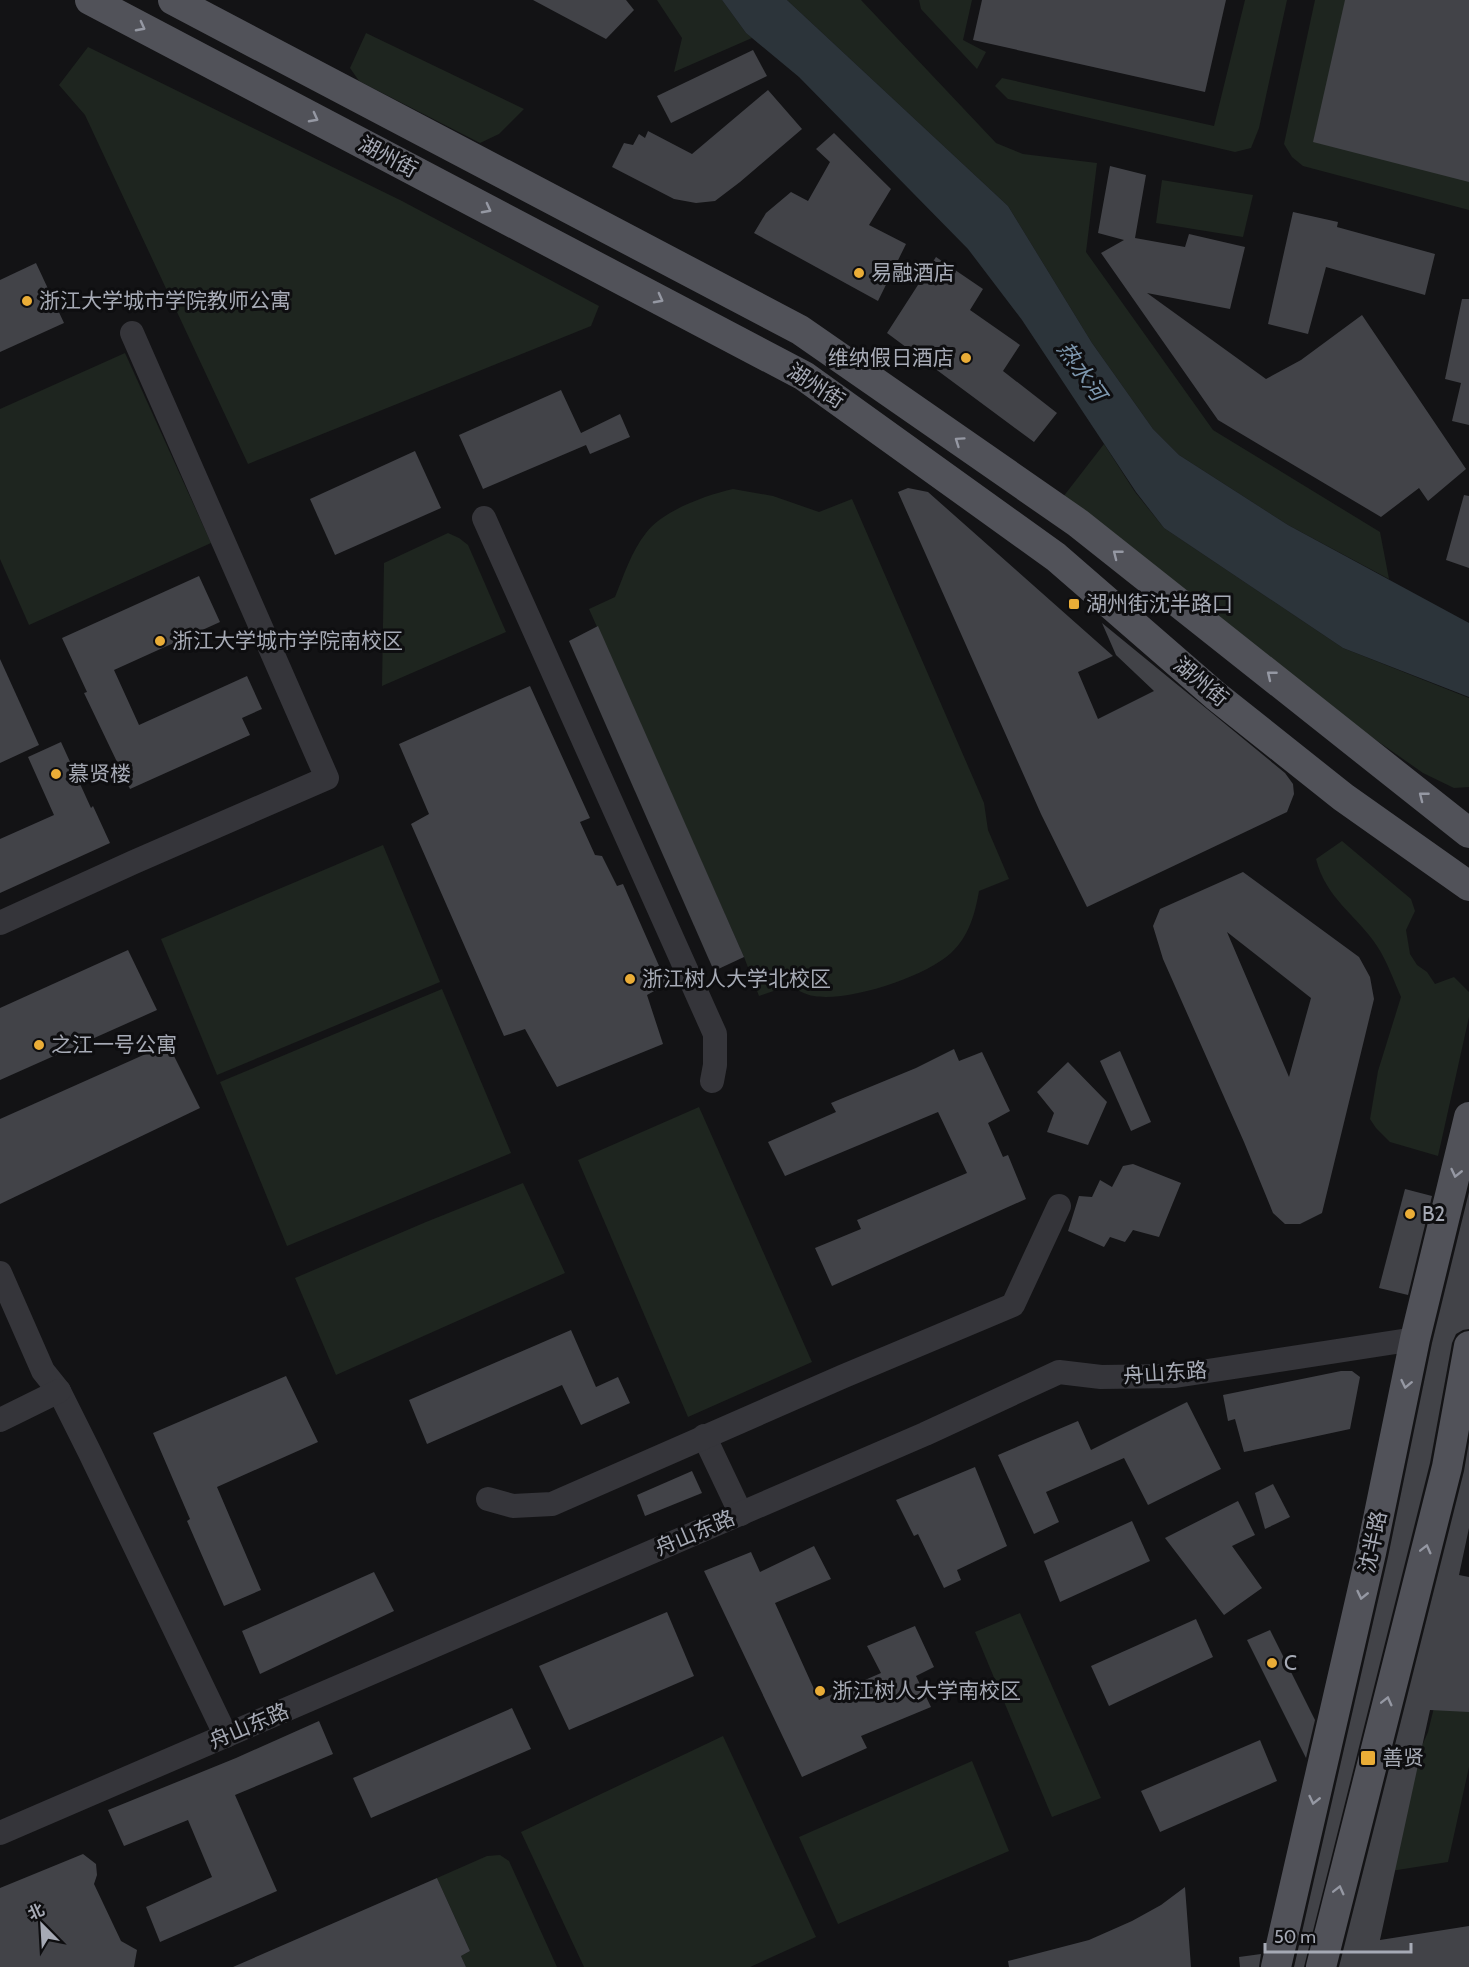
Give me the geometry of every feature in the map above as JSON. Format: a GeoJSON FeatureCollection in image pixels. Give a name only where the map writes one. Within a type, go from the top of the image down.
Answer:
{"type":"FeatureCollection","features":[{"type":"Feature","properties":{"kind":"main road","name":"湖州街"},"geometry":{"type":"LineString","coordinates":[[90,0],[804,376],[1056,557],[1216,696],[1307,769],[1469,886]]}},
{"type":"Feature","properties":{"kind":"main road","name":"湖州街"},"geometry":{"type":"LineString","coordinates":[[173,0],[800,330],[1078,523],[1469,833]]}},
{"type":"Feature","properties":{"kind":"main road","name":"沈半路"},"geometry":{"type":"LineString","coordinates":[[1276,1967],[1371,1553],[1415,1339],[1469,1117]]}},
{"type":"Feature","properties":{"kind":"main road"},"geometry":{"type":"LineString","coordinates":[[1321,1967],[1447,1467],[1469,1346]]}},
{"type":"Feature","properties":{"kind":"street"},"geometry":{"type":"LineString","coordinates":[[0,923],[327,778],[132,333]]}},
{"type":"Feature","properties":{"kind":"street"},"geometry":{"type":"LineString","coordinates":[[484,518],[715,1034],[715,1065],[712,1080]]}},
{"type":"Feature","properties":{"kind":"street"},"geometry":{"type":"LineString","coordinates":[[488,1498],[513,1506],[552,1504],[704,1436],[1013,1305],[1059,1206]]}},
{"type":"Feature","properties":{"kind":"street"},"geometry":{"type":"LineString","coordinates":[[0,1273],[43,1371],[59,1391],[226,1736]]}},
{"type":"Feature","properties":{"kind":"street","name":"舟山东路"},"geometry":{"type":"LineString","coordinates":[[0,1833],[925,1434],[1059,1372],[1101,1377],[1175,1376],[1415,1339]]}},
{"type":"Feature","properties":{"kind":"street"},"geometry":{"type":"LineString","coordinates":[[0,1420],[59,1391]]}},
{"type":"Feature","properties":{"kind":"street"},"geometry":{"type":"LineString","coordinates":[[704,1436],[741,1514]]}},
{"type":"Feature","properties":{"kind":"shaded area"},"geometry":{"type":"Polygon","coordinates":[[[657,0],[722,0],[752,38],[674,72],[682,38],[657,0]]]}},
{"type":"Feature","properties":{"kind":"shaded area"},"geometry":{"type":"Polygon","coordinates":[[[787,0],[861,0],[996,143],[1023,154],[1097,163],[1086,252],[1213,430],[1380,532],[1389,579],[1288,525],[1179,455],[1153,429],[1092,343],[1008,206],[787,0]]]}},
{"type":"Feature","properties":{"kind":"shaded area"},"geometry":{"type":"Polygon","coordinates":[[[919,0],[972,0],[963,40],[986,52],[977,69],[921,9],[919,0]]]}},
{"type":"Feature","properties":{"kind":"shaded area"},"geometry":{"type":"Polygon","coordinates":[[[1245,0],[1287,0],[1259,128],[1251,148],[1235,152],[1008,99],[995,86],[1002,78],[1214,126],[1245,0]]]}},
{"type":"Feature","properties":{"kind":"shaded area"},"geometry":{"type":"Polygon","coordinates":[[[1315,0],[1345,0],[1469,182],[1469,210],[1303,166],[1292,157],[1284,144],[1315,0]]]}},
{"type":"Feature","properties":{"kind":"shaded area"},"geometry":{"type":"Polygon","coordinates":[[[366,33],[524,109],[499,134],[480,143],[359,81],[350,68],[366,33]]]}},
{"type":"Feature","properties":{"kind":"shaded area"},"geometry":{"type":"Polygon","coordinates":[[[88,47],[402,201],[599,306],[591,326],[248,464],[85,115],[59,85],[88,47]]]}},
{"type":"Feature","properties":{"kind":"shaded area"},"geometry":{"type":"Polygon","coordinates":[[[1162,180],[1253,195],[1243,237],[1156,223],[1162,180]]]}},
{"type":"Feature","properties":{"kind":"shaded area"},"geometry":{"type":"Polygon","coordinates":[[[125,353],[211,543],[29,625],[0,559],[0,409],[125,353]]]}},
{"type":"Feature","properties":{"kind":"shaded area"},"geometry":{"type":"Polygon","coordinates":[[[1104,444],[1135,492],[1164,528],[1343,648],[1469,698],[1469,787],[1454,788],[1423,773],[1356,726],[1063,497],[1104,444]]]}},
{"type":"Feature","properties":{"kind":"shaded area"},"geometry":{"type":"Polygon","coordinates":[[[733,489],[773,496],[819,512],[852,499],[984,803],[988,830],[1009,879],[979,891],[970,924],[951,953],[924,971],[886,986],[829,997],[811,995],[788,986],[759,996],[744,957],[589,609],[615,597],[636,548],[653,525],[685,505],[733,489]]]}},
{"type":"Feature","properties":{"kind":"shaded area"},"geometry":{"type":"Polygon","coordinates":[[[448,533],[468,545],[506,632],[382,686],[384,563],[448,533]]]}},
{"type":"Feature","properties":{"kind":"shaded area"},"geometry":{"type":"Polygon","coordinates":[[[1342,841],[1411,899],[1415,911],[1406,930],[1410,954],[1417,965],[1427,972],[1435,984],[1454,977],[1469,992],[1469,1017],[1438,1156],[1390,1142],[1370,1119],[1378,1071],[1401,997],[1377,946],[1334,896],[1321,873],[1316,859],[1342,841]]]}},
{"type":"Feature","properties":{"kind":"shaded area"},"geometry":{"type":"Polygon","coordinates":[[[383,845],[440,982],[217,1075],[161,939],[383,845]]]}},
{"type":"Feature","properties":{"kind":"shaded area"},"geometry":{"type":"Polygon","coordinates":[[[442,989],[511,1153],[287,1246],[220,1082],[442,989]]]}},
{"type":"Feature","properties":{"kind":"shaded area"},"geometry":{"type":"Polygon","coordinates":[[[699,1107],[812,1362],[688,1417],[578,1160],[699,1107]]]}},
{"type":"Feature","properties":{"kind":"shaded area"},"geometry":{"type":"Polygon","coordinates":[[[523,1183],[565,1273],[336,1375],[295,1278],[523,1183]]]}},
{"type":"Feature","properties":{"kind":"shaded area"},"geometry":{"type":"Polygon","coordinates":[[[1020,1613],[1101,1798],[1052,1817],[975,1632],[1020,1613]]]}},
{"type":"Feature","properties":{"kind":"shaded area"},"geometry":{"type":"Polygon","coordinates":[[[1439,1687],[1469,1694],[1469,1767],[1448,1862],[1391,1871],[1409,1776],[1428,1732],[1439,1687]]]}},
{"type":"Feature","properties":{"kind":"shaded area"},"geometry":{"type":"Polygon","coordinates":[[[723,1736],[816,1937],[750,1967],[584,1967],[521,1832],[723,1736]]]}},
{"type":"Feature","properties":{"kind":"shaded area"},"geometry":{"type":"Polygon","coordinates":[[[972,1761],[1009,1851],[838,1924],[799,1837],[972,1761]]]}},
{"type":"Feature","properties":{"kind":"shaded area"},"geometry":{"type":"Polygon","coordinates":[[[500,1855],[509,1861],[557,1967],[466,1967],[461,1956],[470,1951],[437,1878],[487,1856],[500,1855]]]}},
{"type":"Feature","properties":{"kind":"water","name":"热水河"},"geometry":{"type":"Polygon","coordinates":[[[722,0],[787,0],[1008,206],[1092,343],[1153,429],[1179,455],[1288,525],[1469,623],[1469,697],[1343,648],[1164,528],[1136,492],[1022,320],[968,249],[799,77],[746,33],[722,0]]]}},
{"type":"Feature","properties":{"kind":"building"},"geometry":{"type":"Polygon","coordinates":[[[533,0],[626,0],[634,10],[606,39],[533,0]]]}},
{"type":"Feature","properties":{"kind":"building"},"geometry":{"type":"Polygon","coordinates":[[[982,0],[1226,0],[1205,92],[973,40],[982,0]]]}},
{"type":"Feature","properties":{"kind":"building"},"geometry":{"type":"Polygon","coordinates":[[[1345,0],[1469,0],[1469,182],[1313,142],[1345,0]]]}},
{"type":"Feature","properties":{"kind":"building"},"geometry":{"type":"Polygon","coordinates":[[[753,50],[767,76],[671,123],[657,96],[753,50]]]}},
{"type":"Feature","properties":{"kind":"building"},"geometry":{"type":"Polygon","coordinates":[[[768,90],[802,129],[715,201],[696,203],[674,199],[612,167],[624,143],[633,145],[639,134],[645,138],[648,131],[692,154],[768,90]]]}},
{"type":"Feature","properties":{"kind":"building","name":"易融酒店"},"geometry":{"type":"Polygon","coordinates":[[[834,133],[891,189],[869,225],[906,244],[878,301],[754,233],[766,213],[791,192],[808,201],[830,162],[816,149],[834,133]]]}},
{"type":"Feature","properties":{"kind":"building"},"geometry":{"type":"Polygon","coordinates":[[[1110,166],[1146,175],[1135,238],[1185,247],[1189,234],[1245,247],[1230,309],[1147,293],[1266,379],[1301,360],[1362,315],[1466,469],[1428,501],[1419,488],[1381,517],[1218,420],[1101,253],[1124,240],[1098,233],[1110,166]]]}},
{"type":"Feature","properties":{"kind":"building"},"geometry":{"type":"Polygon","coordinates":[[[1293,212],[1338,222],[1337,227],[1435,254],[1425,295],[1326,267],[1308,334],[1268,324],[1293,212]]]}},
{"type":"Feature","properties":{"kind":"building","name":"维纳假日酒店"},"geometry":{"type":"Polygon","coordinates":[[[936,257],[983,289],[970,310],[1020,345],[1003,371],[1057,413],[1034,442],[887,333],[936,257]]]}},
{"type":"Feature","properties":{"kind":"building","name":"浙江大学城市学院教师公寓"},"geometry":{"type":"Polygon","coordinates":[[[36,263],[64,323],[0,352],[0,280],[36,263]]]}},
{"type":"Feature","properties":{"kind":"building"},"geometry":{"type":"Polygon","coordinates":[[[1462,299],[1469,299],[1469,425],[1452,421],[1461,383],[1445,379],[1462,299]]]}},
{"type":"Feature","properties":{"kind":"building"},"geometry":{"type":"Polygon","coordinates":[[[561,390],[581,433],[620,414],[630,437],[590,454],[586,445],[483,489],[459,435],[561,390]]]}},
{"type":"Feature","properties":{"kind":"building"},"geometry":{"type":"Polygon","coordinates":[[[415,451],[441,508],[335,555],[310,499],[415,451]]]}},
{"type":"Feature","properties":{"kind":"building"},"geometry":{"type":"Polygon","coordinates":[[[908,488],[928,492],[1113,656],[1078,672],[1098,719],[1154,691],[1116,655],[1102,623],[1285,773],[1293,784],[1294,794],[1287,812],[1087,907],[1041,814],[898,492],[908,488]]]}},
{"type":"Feature","properties":{"kind":"building"},"geometry":{"type":"Polygon","coordinates":[[[1464,495],[1469,496],[1469,568],[1446,560],[1464,495]]]}},
{"type":"Feature","properties":{"kind":"building"},"geometry":{"type":"Polygon","coordinates":[[[199,576],[220,622],[114,670],[139,725],[247,676],[262,709],[242,718],[250,735],[130,789],[84,693],[87,692],[62,638],[199,576]]]}},
{"type":"Feature","properties":{"kind":"building"},"geometry":{"type":"Polygon","coordinates":[[[598,626],[744,957],[714,971],[569,641],[598,626]]]}},
{"type":"Feature","properties":{"kind":"building"},"geometry":{"type":"Polygon","coordinates":[[[0,659],[39,745],[0,763],[0,659]]]}},
{"type":"Feature","properties":{"kind":"building"},"geometry":{"type":"Polygon","coordinates":[[[530,686],[590,818],[580,822],[595,855],[602,856],[617,886],[623,884],[667,984],[647,995],[663,1044],[557,1087],[525,1029],[504,1036],[411,824],[429,814],[399,744],[530,686]]]}},
{"type":"Feature","properties":{"kind":"building","name":"慕贤楼"},"geometry":{"type":"Polygon","coordinates":[[[61,742],[91,808],[93,806],[110,843],[0,893],[0,839],[54,815],[28,757],[61,742]]]}},
{"type":"Feature","properties":{"kind":"building"},"geometry":{"type":"Polygon","coordinates":[[[1243,872],[1359,957],[1370,977],[1374,999],[1322,1213],[1300,1224],[1285,1224],[1273,1213],[1163,959],[1153,926],[1160,909],[1243,872]],[[1227,932],[1289,1077],[1311,998],[1227,932]]]}},
{"type":"Feature","properties":{"kind":"building","name":"之江一号公寓"},"geometry":{"type":"Polygon","coordinates":[[[128,950],[157,1010],[0,1080],[0,1008],[128,950]]]}},
{"type":"Feature","properties":{"kind":"building"},"geometry":{"type":"Polygon","coordinates":[[[168,1044],[200,1108],[0,1204],[0,1119],[168,1044]]]}},
{"type":"Feature","properties":{"kind":"building"},"geometry":{"type":"Polygon","coordinates":[[[954,1049],[959,1061],[982,1052],[1010,1111],[988,1123],[1003,1157],[1008,1155],[1026,1199],[832,1286],[815,1248],[861,1229],[857,1220],[967,1173],[938,1112],[785,1176],[768,1142],[836,1112],[831,1103],[916,1068],[954,1049]]]}},
{"type":"Feature","properties":{"kind":"building"},"geometry":{"type":"Polygon","coordinates":[[[1120,1051],[1151,1122],[1131,1131],[1100,1061],[1120,1051]]]}},
{"type":"Feature","properties":{"kind":"building"},"geometry":{"type":"Polygon","coordinates":[[[1068,1062],[1107,1102],[1088,1145],[1047,1132],[1054,1113],[1037,1092],[1068,1062]]]}},
{"type":"Feature","properties":{"kind":"building"},"geometry":{"type":"Polygon","coordinates":[[[1133,1164],[1181,1183],[1159,1237],[1133,1230],[1125,1242],[1110,1237],[1104,1247],[1068,1231],[1079,1196],[1092,1197],[1100,1180],[1112,1187],[1123,1166],[1133,1164]]]}},
{"type":"Feature","properties":{"kind":"building"},"geometry":{"type":"Polygon","coordinates":[[[1405,1189],[1432,1196],[1408,1295],[1379,1288],[1405,1189]]]}},
{"type":"Feature","properties":{"kind":"building"},"geometry":{"type":"Polygon","coordinates":[[[1469,1192],[1469,1329],[1456,1334],[1452,1343],[1430,1463],[1304,1967],[1294,1967],[1388,1557],[1432,1343],[1469,1192]]]}},
{"type":"Feature","properties":{"kind":"building"},"geometry":{"type":"Polygon","coordinates":[[[571,1330],[596,1387],[618,1377],[630,1403],[581,1425],[562,1385],[427,1444],[409,1400],[571,1330]]]}},
{"type":"Feature","properties":{"kind":"building"},"geometry":{"type":"Polygon","coordinates":[[[1341,1371],[1352,1371],[1360,1377],[1350,1429],[1244,1452],[1235,1419],[1228,1421],[1223,1395],[1341,1371]]]}},
{"type":"Feature","properties":{"kind":"building"},"geometry":{"type":"Polygon","coordinates":[[[286,1376],[318,1442],[217,1487],[261,1590],[224,1606],[187,1521],[190,1519],[153,1433],[286,1376]]]}},
{"type":"Feature","properties":{"kind":"building"},"geometry":{"type":"Polygon","coordinates":[[[1187,1402],[1221,1469],[1148,1505],[1124,1458],[1046,1492],[1059,1522],[1034,1534],[998,1455],[1078,1421],[1091,1450],[1187,1402]]]}},
{"type":"Feature","properties":{"kind":"building"},"geometry":{"type":"Polygon","coordinates":[[[1469,1442],[1469,1528],[1459,1575],[1469,1577],[1469,1712],[1430,1710],[1380,1940],[1469,1926],[1469,1967],[1339,1967],[1464,1471],[1469,1442]]]}},
{"type":"Feature","properties":{"kind":"building"},"geometry":{"type":"Polygon","coordinates":[[[975,1467],[1007,1546],[957,1570],[961,1580],[944,1588],[918,1534],[914,1536],[896,1500],[975,1467]]]}},
{"type":"Feature","properties":{"kind":"building"},"geometry":{"type":"Polygon","coordinates":[[[692,1471],[702,1493],[645,1516],[637,1495],[692,1471]]]}},
{"type":"Feature","properties":{"kind":"building"},"geometry":{"type":"Polygon","coordinates":[[[1273,1484],[1290,1517],[1265,1529],[1255,1493],[1273,1484]]]}},
{"type":"Feature","properties":{"kind":"building"},"geometry":{"type":"Polygon","coordinates":[[[1238,1501],[1255,1535],[1232,1546],[1262,1588],[1224,1615],[1165,1538],[1238,1501]]]}},
{"type":"Feature","properties":{"kind":"building"},"geometry":{"type":"Polygon","coordinates":[[[1132,1521],[1150,1561],[1060,1602],[1044,1561],[1132,1521]]]}},
{"type":"Feature","properties":{"kind":"building"},"geometry":{"type":"Polygon","coordinates":[[[814,1546],[831,1579],[775,1603],[819,1700],[881,1673],[867,1646],[915,1626],[934,1667],[916,1676],[931,1707],[861,1736],[867,1748],[802,1777],[704,1571],[751,1552],[760,1572],[814,1546]]]}},
{"type":"Feature","properties":{"kind":"building"},"geometry":{"type":"Polygon","coordinates":[[[374,1572],[394,1611],[260,1674],[242,1631],[374,1572]]]}},
{"type":"Feature","properties":{"kind":"building"},"geometry":{"type":"Polygon","coordinates":[[[667,1612],[694,1676],[569,1730],[539,1666],[667,1612]]]}},
{"type":"Feature","properties":{"kind":"building"},"geometry":{"type":"Polygon","coordinates":[[[1196,1619],[1213,1657],[1109,1706],[1091,1666],[1196,1619]]]}},
{"type":"Feature","properties":{"kind":"building"},"geometry":{"type":"Polygon","coordinates":[[[1270,1630],[1315,1720],[1306,1758],[1247,1640],[1270,1630]]]}},
{"type":"Feature","properties":{"kind":"building"},"geometry":{"type":"Polygon","coordinates":[[[512,1708],[531,1749],[371,1818],[353,1778],[512,1708]]]}},
{"type":"Feature","properties":{"kind":"building"},"geometry":{"type":"Polygon","coordinates":[[[319,1721],[333,1754],[235,1795],[277,1891],[160,1942],[146,1907],[212,1877],[188,1820],[124,1846],[108,1810],[236,1758],[319,1721]]]}},
{"type":"Feature","properties":{"kind":"building"},"geometry":{"type":"Polygon","coordinates":[[[1260,1740],[1277,1781],[1160,1832],[1141,1791],[1260,1740]]]}},
{"type":"Feature","properties":{"kind":"building"},"geometry":{"type":"Polygon","coordinates":[[[83,1854],[96,1864],[97,1875],[94,1884],[121,1941],[137,1950],[134,1967],[0,1967],[0,1888],[83,1854]]]}},
{"type":"Feature","properties":{"kind":"building"},"geometry":{"type":"Polygon","coordinates":[[[437,1878],[470,1951],[461,1956],[466,1967],[233,1967],[437,1878]]]}},
{"type":"Feature","properties":{"kind":"building"},"geometry":{"type":"Polygon","coordinates":[[[1185,1887],[1191,1967],[1009,1967],[1008,1961],[1089,1940],[1132,1921],[1161,1905],[1185,1887]]]}},
{"type":"Feature","properties":{"kind":"building"},"geometry":{"type":"Polygon","coordinates":[[[1261,1954],[1259,1967],[1240,1967],[1239,1957],[1261,1954]]]}},
{"type":"Feature","properties":{"kind":"place","name":"易融酒店"},"geometry":{"type":"Point","coordinates":[859,273]}},
{"type":"Feature","properties":{"kind":"place","name":"浙江大学城市学院教师公寓"},"geometry":{"type":"Point","coordinates":[27,301]}},
{"type":"Feature","properties":{"kind":"place","name":"维纳假日酒店"},"geometry":{"type":"Point","coordinates":[966,358]}},
{"type":"Feature","properties":{"kind":"place","name":"湖州街沈半路口"},"geometry":{"type":"Point","coordinates":[1074,604]}},
{"type":"Feature","properties":{"kind":"place","name":"浙江大学城市学院南校区"},"geometry":{"type":"Point","coordinates":[160,641]}},
{"type":"Feature","properties":{"kind":"place","name":"慕贤楼"},"geometry":{"type":"Point","coordinates":[56,774]}},
{"type":"Feature","properties":{"kind":"place","name":"浙江树人大学北校区"},"geometry":{"type":"Point","coordinates":[630,979]}},
{"type":"Feature","properties":{"kind":"place","name":"之江一号公寓"},"geometry":{"type":"Point","coordinates":[39,1045]}},
{"type":"Feature","properties":{"kind":"place","name":"B2"},"geometry":{"type":"Point","coordinates":[1410,1214]}},
{"type":"Feature","properties":{"kind":"place","name":"C"},"geometry":{"type":"Point","coordinates":[1272,1663]}},
{"type":"Feature","properties":{"kind":"place","name":"浙江树人大学南校区"},"geometry":{"type":"Point","coordinates":[820,1691]}},
{"type":"Feature","properties":{"kind":"place","name":"善贤"},"geometry":{"type":"Point","coordinates":[1368,1758]}}]}
